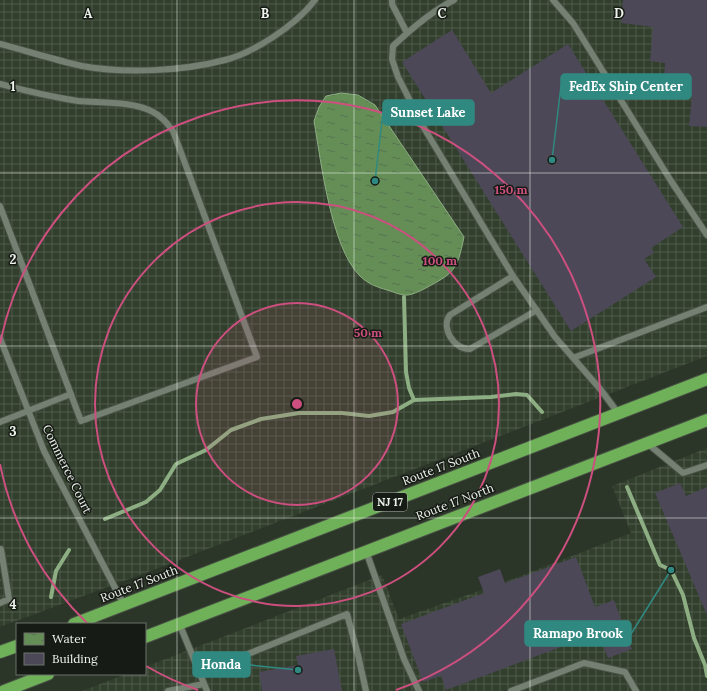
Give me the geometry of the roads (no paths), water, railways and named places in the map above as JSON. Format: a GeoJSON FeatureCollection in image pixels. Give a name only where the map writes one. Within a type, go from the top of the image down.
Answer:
{"type":"FeatureCollection","features":[{"type":"Feature","properties":{"kind":"highway","name":"Route 17 South"},"geometry":{"type":"LineString","coordinates":[[77,623],[707,379]]}},
{"type":"Feature","properties":{"kind":"highway","name":"Route 17 North"},"geometry":{"type":"LineString","coordinates":[[146,637],[707,420]]}},
{"type":"Feature","properties":{"kind":"highway"},"geometry":{"type":"LineString","coordinates":[[0,652],[16,646]]}},
{"type":"Feature","properties":{"kind":"highway"},"geometry":{"type":"LineString","coordinates":[[4,691],[45,675]]}},
{"type":"Feature","properties":{"kind":"lane"},"geometry":{"type":"LineString","coordinates":[[0,44],[83,66],[132,70],[185,67],[226,60],[258,45],[282,32],[307,10],[315,0]]}},
{"type":"Feature","properties":{"kind":"lane"},"geometry":{"type":"LineString","coordinates":[[392,0],[392,4],[407,33]]}},
{"type":"Feature","properties":{"kind":"lane"},"geometry":{"type":"LineString","coordinates":[[454,0],[444,5],[407,33],[393,46],[392,59],[398,77],[424,128],[513,276],[555,337],[601,390],[618,413]]}},
{"type":"Feature","properties":{"kind":"lane"},"geometry":{"type":"LineString","coordinates":[[553,0],[573,23],[671,181],[707,235]]}},
{"type":"Feature","properties":{"kind":"lane"},"geometry":{"type":"LineString","coordinates":[[0,84],[31,93],[133,106],[153,112],[166,122],[173,131],[258,357],[81,421],[0,206]]}},
{"type":"Feature","properties":{"kind":"lane"},"geometry":{"type":"LineString","coordinates":[[513,276],[450,315],[446,320],[446,328],[457,346],[463,349],[470,349],[537,310]]}},
{"type":"Feature","properties":{"kind":"lane"},"geometry":{"type":"LineString","coordinates":[[573,358],[707,307]]}},
{"type":"Feature","properties":{"kind":"lane","name":"Commerce Court"},"geometry":{"type":"LineString","coordinates":[[0,338],[44,451],[124,605]]}},
{"type":"Feature","properties":{"kind":"lane"},"geometry":{"type":"LineString","coordinates":[[0,422],[71,394]]}},
{"type":"Feature","properties":{"kind":"lane"},"geometry":{"type":"LineString","coordinates":[[647,443],[684,473],[707,465]]}},
{"type":"Feature","properties":{"kind":"lane"},"geometry":{"type":"LineString","coordinates":[[0,603],[9,599],[1,549]]}},
{"type":"Feature","properties":{"kind":"lane"},"geometry":{"type":"LineString","coordinates":[[366,552],[404,659],[419,691]]}},
{"type":"Feature","properties":{"kind":"lane"},"geometry":{"type":"LineString","coordinates":[[199,672],[347,614],[366,691]]}},
{"type":"Feature","properties":{"kind":"lane"},"geometry":{"type":"LineString","coordinates":[[179,624],[207,691]]}},
{"type":"Feature","properties":{"kind":"lane"},"geometry":{"type":"LineString","coordinates":[[510,691],[584,663],[625,672],[636,691]]}},
{"type":"Feature","properties":{"kind":"lane"},"geometry":{"type":"LineString","coordinates":[[168,691],[204,684]]}},
{"type":"Feature","properties":{"kind":"water"},"geometry":{"type":"Polygon","coordinates":[[[341,93],[358,95],[375,105],[464,237],[459,257],[453,270],[442,279],[413,294],[398,294],[366,281],[350,263],[342,246],[329,203],[314,121],[319,107],[326,96],[341,93]]]}},
{"type":"Feature","properties":{"kind":"waterway"},"geometry":{"type":"LineString","coordinates":[[404,297],[406,372],[409,388],[414,400],[491,397],[516,394],[527,395],[542,412]]}},
{"type":"Feature","properties":{"kind":"waterway"},"geometry":{"type":"LineString","coordinates":[[105,519],[146,502],[160,490],[176,464],[206,450],[231,430],[261,419],[299,413],[342,413],[369,416],[393,412],[414,400]]}},
{"type":"Feature","properties":{"kind":"waterway"},"geometry":{"type":"LineString","coordinates":[[627,487],[660,565],[671,570],[683,595],[694,638],[705,665],[707,676]]}},
{"type":"Feature","properties":{"kind":"waterway"},"geometry":{"type":"LineString","coordinates":[[51,597],[56,571],[69,550]]}},
{"type":"Feature","properties":{"kind":"place","name":"FedEx Ship Center"},"geometry":{"type":"Point","coordinates":[552,160]}},
{"type":"Feature","properties":{"kind":"place","name":"Sunset Lake"},"geometry":{"type":"Point","coordinates":[375,181]}},
{"type":"Feature","properties":{"kind":"place","name":"Ramapo Brook"},"geometry":{"type":"Point","coordinates":[671,570]}},
{"type":"Feature","properties":{"kind":"place","name":"Honda"},"geometry":{"type":"Point","coordinates":[298,670]}}]}
